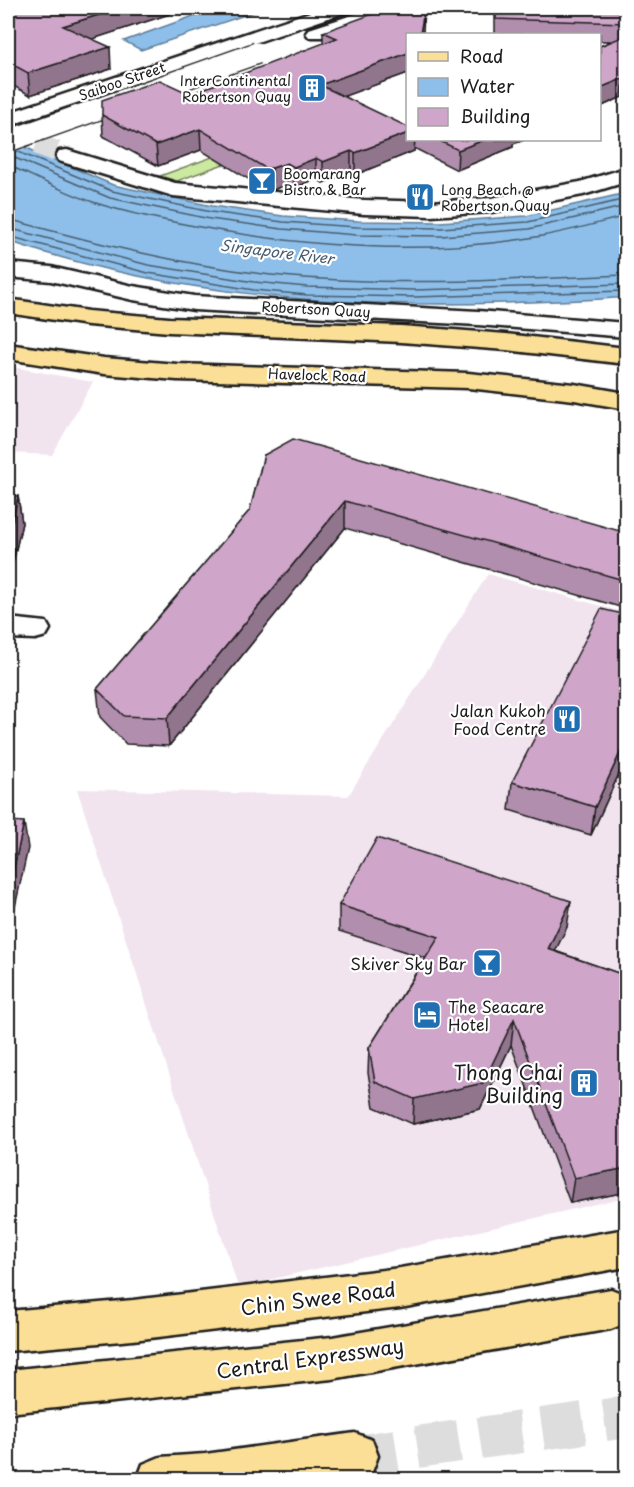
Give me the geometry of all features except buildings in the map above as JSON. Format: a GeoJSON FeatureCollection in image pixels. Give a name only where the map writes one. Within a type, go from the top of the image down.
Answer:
{"type":"FeatureCollection","features":[{"type":"Feature","properties":{"kind":"main road"},"geometry":{"type":"LineString","coordinates":[[8,306],[88,318],[169,325],[401,333],[627,356]]}},
{"type":"Feature","properties":{"kind":"main road","name":"Havelock Road"},"geometry":{"type":"LineString","coordinates":[[8,352],[132,368],[200,373],[396,377],[496,383],[627,401]]}},
{"type":"Feature","properties":{"kind":"main road","name":"Chin Swee Road"},"geometry":{"type":"LineString","coordinates":[[8,1331],[133,1320],[400,1288],[627,1248]]}},
{"type":"Feature","properties":{"kind":"main road","name":"Central Expressway"},"geometry":{"type":"LineString","coordinates":[[8,1392],[332,1358],[611,1309]]}},
{"type":"Feature","properties":{"kind":"main road"},"geometry":{"type":"LineString","coordinates":[[160,1479],[205,1477],[355,1456]]}},
{"type":"Feature","properties":{"kind":"street","name":"Saiboo Street"},"geometry":{"type":"LineString","coordinates":[[8,120],[339,8]]}},
{"type":"Feature","properties":{"kind":"street","name":"Saiboo Street"},"geometry":{"type":"LineString","coordinates":[[8,141],[391,8]]}},
{"type":"Feature","properties":{"kind":"street"},"geometry":{"type":"LineString","coordinates":[[67,156],[173,189],[303,204],[364,207],[431,209],[491,205],[583,188],[627,175]]}},
{"type":"Feature","properties":{"kind":"street","name":"Robertson Quay"},"geometry":{"type":"LineString","coordinates":[[8,270],[51,274],[133,293],[194,303],[501,319],[627,330]]}},
{"type":"Feature","properties":{"kind":"shaded area"},"geometry":{"type":"Polygon","coordinates":[[[8,366],[93,382],[52,455],[8,453],[8,366]]]}},
{"type":"Feature","properties":{"kind":"shaded area"},"geometry":{"type":"Polygon","coordinates":[[[488,574],[626,613],[626,1197],[238,1287],[77,789],[348,796],[488,574]]]}},
{"type":"Feature","properties":{"kind":"green space"},"geometry":{"type":"Polygon","coordinates":[[[268,137],[281,143],[177,181],[160,176],[268,137]]]}},
{"type":"Feature","properties":{"kind":"water"},"geometry":{"type":"Polygon","coordinates":[[[216,8],[266,8],[141,50],[124,41],[216,8]]]}},
{"type":"Feature","properties":{"kind":"water","name":"Singapore River"},"geometry":{"type":"Polygon","coordinates":[[[8,140],[113,185],[212,206],[283,216],[358,221],[440,222],[526,216],[626,193],[626,297],[441,304],[315,300],[191,286],[68,259],[8,241],[8,140]]]}},
{"type":"Feature","properties":{"kind":"tunnel"},"geometry":{"type":"LineString","coordinates":[[8,132],[67,156]]}},
{"type":"Feature","properties":{"kind":"tunnel"},"geometry":{"type":"LineString","coordinates":[[355,1456],[626,1417]]}},
{"type":"Feature","properties":{"kind":"place","name":"InterContinental Robertson Quay"},"geometry":{"type":"Point","coordinates":[312,88]}},
{"type":"Feature","properties":{"kind":"place","name":"Boomarang Bistro & Bar"},"geometry":{"type":"Point","coordinates":[262,181]}},
{"type":"Feature","properties":{"kind":"place","name":"Long Beach @ Robertson Quay"},"geometry":{"type":"Point","coordinates":[420,197]}},
{"type":"Feature","properties":{"kind":"place","name":"Jalan Kukoh Food Centre"},"geometry":{"type":"Point","coordinates":[567,719]}},
{"type":"Feature","properties":{"kind":"place","name":"Skiver Sky Bar"},"geometry":{"type":"Point","coordinates":[487,963]}},
{"type":"Feature","properties":{"kind":"place","name":"The Seacare Hotel"},"geometry":{"type":"Point","coordinates":[427,1015]}},
{"type":"Feature","properties":{"kind":"place","name":"Thong Chai Building"},"geometry":{"type":"Point","coordinates":[584,1083]}}]}
